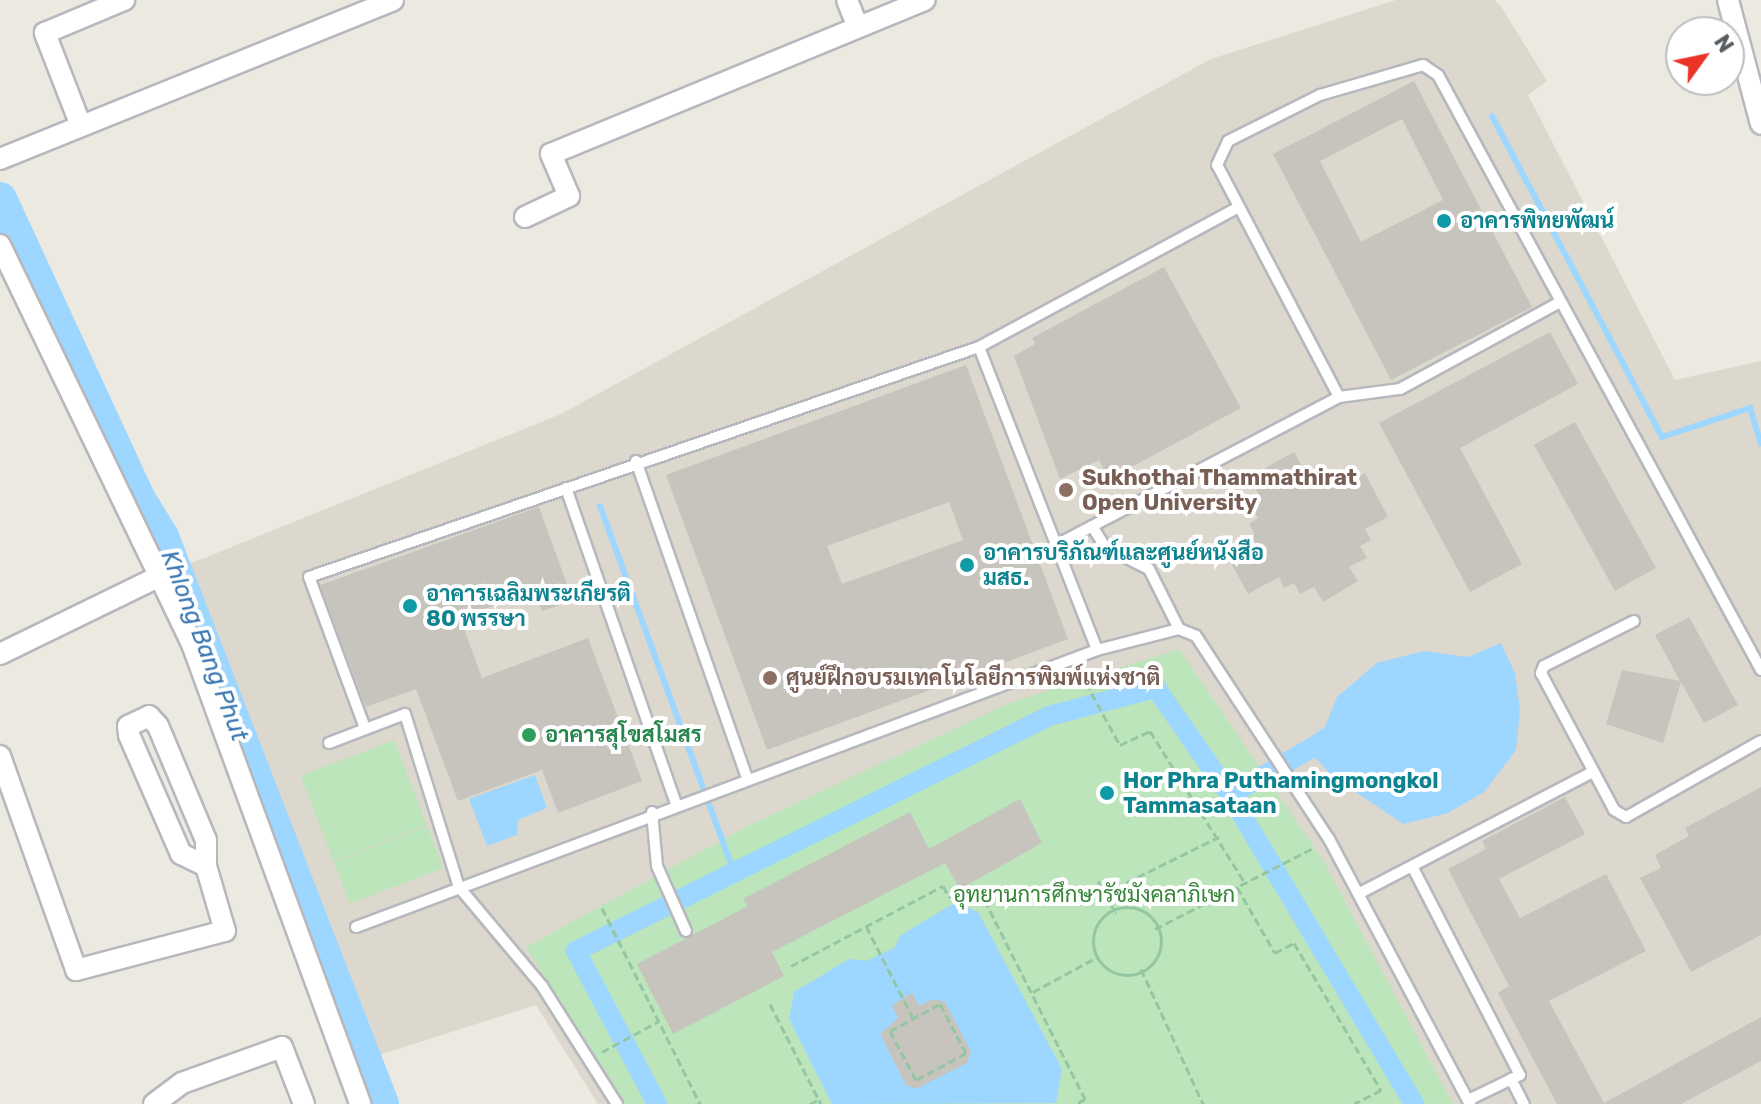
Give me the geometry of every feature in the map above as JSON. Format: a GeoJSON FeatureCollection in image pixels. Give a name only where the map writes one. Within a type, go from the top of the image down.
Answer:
{"type":"FeatureCollection","features":[{"type":"Feature","properties":{"kind":"street"},"geometry":{"type":"LineString","coordinates":[[81,126],[45,33],[124,0]]}},
{"type":"Feature","properties":{"kind":"street"},"geometry":{"type":"LineString","coordinates":[[0,159],[393,0]]}},
{"type":"Feature","properties":{"kind":"street"},"geometry":{"type":"LineString","coordinates":[[847,0],[858,27]]}},
{"type":"Feature","properties":{"kind":"street"},"geometry":{"type":"LineString","coordinates":[[525,217],[569,196],[551,154],[924,0]]}},
{"type":"Feature","properties":{"kind":"street"},"geometry":{"type":"LineString","coordinates":[[1728,0],[1761,124]]}},
{"type":"Feature","properties":{"kind":"street"},"geometry":{"type":"LineString","coordinates":[[0,245],[160,576],[228,739],[360,1104]]}},
{"type":"Feature","properties":{"kind":"street"},"geometry":{"type":"LineString","coordinates":[[0,654],[160,576]]}},
{"type":"Feature","properties":{"kind":"street"},"geometry":{"type":"LineString","coordinates":[[0,756],[76,970],[225,931],[206,866],[206,840],[158,726],[149,716],[139,718],[128,726],[129,735],[181,854],[206,866]]}},
{"type":"Feature","properties":{"kind":"street"},"geometry":{"type":"LineString","coordinates":[[154,1104],[182,1083],[282,1047],[304,1104]]}},
{"type":"Feature","properties":{"kind":"lane"},"geometry":{"type":"LineString","coordinates":[[1339,397],[1217,165],[1228,141],[1320,95],[1423,65],[1438,75],[1761,670]]}},
{"type":"Feature","properties":{"kind":"lane"},"geometry":{"type":"LineString","coordinates":[[365,728],[309,577],[636,461],[979,347],[1237,208]]}},
{"type":"Feature","properties":{"kind":"lane"},"geometry":{"type":"LineString","coordinates":[[1054,546],[1339,397],[1400,389],[1560,302]]}},
{"type":"Feature","properties":{"kind":"lane"},"geometry":{"type":"LineString","coordinates":[[979,347],[1097,650]]}},
{"type":"Feature","properties":{"kind":"lane"},"geometry":{"type":"LineString","coordinates":[[636,461],[747,778]]}},
{"type":"Feature","properties":{"kind":"lane"},"geometry":{"type":"LineString","coordinates":[[566,488],[676,803]]}},
{"type":"Feature","properties":{"kind":"lane"},"geometry":{"type":"LineString","coordinates":[[1092,526],[1105,547],[1149,569],[1179,629]]}},
{"type":"Feature","properties":{"kind":"lane"},"geometry":{"type":"LineString","coordinates":[[1634,621],[1544,666],[1541,673],[1614,810],[1626,817],[1761,741]]}},
{"type":"Feature","properties":{"kind":"lane"},"geometry":{"type":"LineString","coordinates":[[356,927],[676,803],[1097,650],[1179,629],[1196,636],[1329,839],[1469,1102],[1520,1075],[1413,868]]}},
{"type":"Feature","properties":{"kind":"lane"},"geometry":{"type":"LineString","coordinates":[[329,743],[405,714],[459,887],[542,986],[617,1104]]}},
{"type":"Feature","properties":{"kind":"lane"},"geometry":{"type":"LineString","coordinates":[[1360,893],[1592,772]]}},
{"type":"Feature","properties":{"kind":"lane"},"geometry":{"type":"LineString","coordinates":[[652,812],[657,866],[668,898],[686,931]]}},
{"type":"Feature","properties":{"kind":"lane"},"geometry":{"type":"LineString","coordinates":[[1511,1079],[1524,1104]]}},
{"type":"Feature","properties":{"kind":"path"},"geometry":{"type":"LineString","coordinates":[[1073,659],[1120,745],[1150,731],[1245,883]]}},
{"type":"Feature","properties":{"kind":"path"},"geometry":{"type":"LineString","coordinates":[[1105,893],[1219,837]]}},
{"type":"Feature","properties":{"kind":"path"},"geometry":{"type":"LineString","coordinates":[[1155,929],[1329,839]]}},
{"type":"Feature","properties":{"kind":"path"},"geometry":{"type":"LineString","coordinates":[[1098,881],[1116,913]]}},
{"type":"Feature","properties":{"kind":"path"},"geometry":{"type":"LineString","coordinates":[[791,966],[943,886],[949,897],[960,890],[963,898],[979,889],[1085,1099],[1076,1104]]}},
{"type":"Feature","properties":{"kind":"path"},"geometry":{"type":"LineString","coordinates":[[1237,887],[1275,953],[1294,943],[1381,1090],[1354,1104]]}},
{"type":"Feature","properties":{"kind":"path"},"geometry":{"type":"LineString","coordinates":[[1133,905],[1147,911],[1163,945],[1159,960],[1122,977],[1106,971],[1090,937],[1097,922],[1116,913],[1133,905]]}},
{"type":"Feature","properties":{"kind":"path"},"geometry":{"type":"LineString","coordinates":[[602,908],[700,1104]]}},
{"type":"Feature","properties":{"kind":"path"},"geometry":{"type":"LineString","coordinates":[[866,926],[913,1018]]}},
{"type":"Feature","properties":{"kind":"path"},"geometry":{"type":"LineString","coordinates":[[1033,992],[1099,956]]}},
{"type":"Feature","properties":{"kind":"path"},"geometry":{"type":"LineString","coordinates":[[1141,969],[1203,1104]]}},
{"type":"Feature","properties":{"kind":"path"},"geometry":{"type":"LineString","coordinates":[[770,1004],[820,1102],[810,1104]]}},
{"type":"Feature","properties":{"kind":"path"},"geometry":{"type":"LineString","coordinates":[[940,1004],[966,1053],[916,1080],[890,1031],[913,1018],[940,1004]]}},
{"type":"Feature","properties":{"kind":"path"},"geometry":{"type":"LineString","coordinates":[[612,1047],[659,1021]]}},
{"type":"Feature","properties":{"kind":"shaded area","name":"Sukhothai Thammathirat Open University"},"geometry":{"type":"Polygon","coordinates":[[[1396,0],[1495,0],[1502,8],[1547,81],[1528,95],[1675,380],[1761,361],[1761,1104],[598,1104],[536,1005],[379,1055],[182,567],[561,414],[1211,59],[1396,0]]]}},
{"type":"Feature","properties":{"kind":"green space","name":"อุทยานการศึกษารัชมังคลาภิเษก"},"geometry":{"type":"Polygon","coordinates":[[[1179,649],[1324,862],[1453,1104],[626,1104],[526,947],[746,827],[1007,704],[1179,649]]]}},
{"type":"Feature","properties":{"kind":"green space"},"geometry":{"type":"Polygon","coordinates":[[[394,740],[427,825],[333,861],[301,776],[394,740]]]}},
{"type":"Feature","properties":{"kind":"green space"},"geometry":{"type":"Polygon","coordinates":[[[427,826],[443,868],[350,904],[334,862],[427,826]]]}},
{"type":"Feature","properties":{"kind":"water"},"geometry":{"type":"Polygon","coordinates":[[[1501,643],[1515,673],[1520,711],[1516,750],[1484,792],[1448,813],[1403,824],[1332,776],[1308,750],[1304,741],[1325,727],[1337,697],[1377,663],[1424,651],[1468,657],[1501,643]]]}},
{"type":"Feature","properties":{"kind":"water"},"geometry":{"type":"Polygon","coordinates":[[[535,775],[547,808],[518,820],[517,835],[487,846],[469,799],[535,775]]]}},
{"type":"Feature","properties":{"kind":"water"},"geometry":{"type":"Polygon","coordinates":[[[956,902],[978,912],[1062,1069],[1056,1103],[832,1104],[789,1019],[794,992],[849,959],[866,961],[894,948],[901,935],[956,902]]]}},
{"type":"Feature","properties":{"kind":"building","name":"อาคารพิทยพัฒน์"},"geometry":{"type":"Polygon","coordinates":[[[1414,81],[1532,307],[1391,380],[1273,154],[1414,81]],[[1402,119],[1320,161],[1361,242],[1443,200],[1402,119]]]}},
{"type":"Feature","properties":{"kind":"building"},"geometry":{"type":"Polygon","coordinates":[[[1164,267],[1241,408],[1109,479],[1099,460],[1060,479],[1014,356],[1035,344],[1032,338],[1164,267]]]}},
{"type":"Feature","properties":{"kind":"building"},"geometry":{"type":"Polygon","coordinates":[[[1550,332],[1578,384],[1460,448],[1522,564],[1470,592],[1379,423],[1550,332]]]}},
{"type":"Feature","properties":{"kind":"building","name":"อาคารบริภัณฑ์และศูนย์หนังสือ มสธ."},"geometry":{"type":"Polygon","coordinates":[[[966,365],[1068,639],[767,750],[666,475],[966,365]],[[949,502],[827,546],[842,584],[963,540],[949,502]]]}},
{"type":"Feature","properties":{"kind":"building"},"geometry":{"type":"Polygon","coordinates":[[[1575,422],[1656,568],[1615,591],[1534,445],[1575,422]]]}},
{"type":"Feature","properties":{"kind":"building"},"geometry":{"type":"Polygon","coordinates":[[[1294,452],[1307,475],[1318,469],[1325,482],[1336,476],[1341,486],[1365,473],[1388,517],[1365,529],[1371,540],[1360,546],[1367,558],[1349,567],[1358,581],[1323,602],[1314,587],[1300,594],[1294,583],[1284,588],[1279,577],[1248,594],[1224,551],[1255,534],[1249,524],[1258,518],[1251,506],[1262,500],[1249,477],[1294,452]]]}},
{"type":"Feature","properties":{"kind":"building"},"geometry":{"type":"Polygon","coordinates":[[[539,507],[573,601],[542,611],[535,591],[460,618],[482,678],[588,638],[642,781],[558,813],[542,770],[458,801],[416,689],[366,707],[320,585],[539,507]]]}},
{"type":"Feature","properties":{"kind":"building"},"geometry":{"type":"Polygon","coordinates":[[[1689,617],[1738,705],[1704,723],[1681,682],[1663,743],[1606,724],[1622,670],[1680,681],[1655,635],[1689,617]]]}},
{"type":"Feature","properties":{"kind":"building"},"geometry":{"type":"Polygon","coordinates":[[[1761,787],[1761,935],[1691,972],[1640,878],[1661,868],[1655,855],[1689,836],[1685,828],[1761,787]]]}},
{"type":"Feature","properties":{"kind":"building"},"geometry":{"type":"Polygon","coordinates":[[[1565,797],[1585,834],[1499,879],[1520,918],[1606,874],[1646,951],[1549,1001],[1604,1103],[1761,1017],[1761,1061],[1681,1104],[1557,1104],[1498,993],[1509,986],[1448,869],[1486,849],[1482,841],[1565,797]]]}},
{"type":"Feature","properties":{"kind":"building"},"geometry":{"type":"Polygon","coordinates":[[[1020,799],[1042,843],[960,889],[945,863],[772,952],[784,976],[673,1034],[637,964],[748,906],[743,899],[910,812],[929,849],[1020,799]]]}},
{"type":"Feature","properties":{"kind":"building"},"geometry":{"type":"Polygon","coordinates":[[[912,993],[919,1006],[933,999],[945,1002],[971,1052],[967,1063],[916,1089],[906,1085],[880,1034],[898,1018],[892,1005],[912,993]]]}},
{"type":"Feature","properties":{"kind":"waterway"},"geometry":{"type":"LineString","coordinates":[[1492,116],[1662,437],[1750,408],[1761,443]]}},
{"type":"Feature","properties":{"kind":"waterway","name":"Khlong Bang Phut"},"geometry":{"type":"LineString","coordinates":[[0,199],[137,496],[162,537],[382,1104]]}},
{"type":"Feature","properties":{"kind":"waterway"},"geometry":{"type":"LineString","coordinates":[[600,506],[734,872]]}},
{"type":"Feature","properties":{"kind":"waterway"},"geometry":{"type":"LineString","coordinates":[[657,1104],[576,951],[1049,716],[1156,688],[1230,795],[1414,1104]]}},
{"type":"Feature","properties":{"kind":"waterway"},"geometry":{"type":"LineString","coordinates":[[1230,795],[1308,750]]}},
{"type":"Feature","properties":{"kind":"place","name":"อาคารพิทยพัฒน์"},"geometry":{"type":"Point","coordinates":[1444,221]}},
{"type":"Feature","properties":{"kind":"place","name":"Sukhothai Thammathirat Open University"},"geometry":{"type":"Point","coordinates":[1066,490]}},
{"type":"Feature","properties":{"kind":"place","name":"อาคารบริภัณฑ์และศูนย์หนังสือ มสธ."},"geometry":{"type":"Point","coordinates":[967,565]}},
{"type":"Feature","properties":{"kind":"place","name":"อาคารเฉลิมพระเกียรติ 80 พรรษา"},"geometry":{"type":"Point","coordinates":[410,606]}},
{"type":"Feature","properties":{"kind":"place","name":"ศูนย์ฝึกอบรมเทคโนโลยีการพิมพ์แห่งชาติ"},"geometry":{"type":"Point","coordinates":[770,678]}},
{"type":"Feature","properties":{"kind":"place","name":"อาคารสุโขสโมสร"},"geometry":{"type":"Point","coordinates":[529,735]}},
{"type":"Feature","properties":{"kind":"place","name":"Hor Phra Puthamingmongkol Tammasataan"},"geometry":{"type":"Point","coordinates":[1107,793]}}]}
